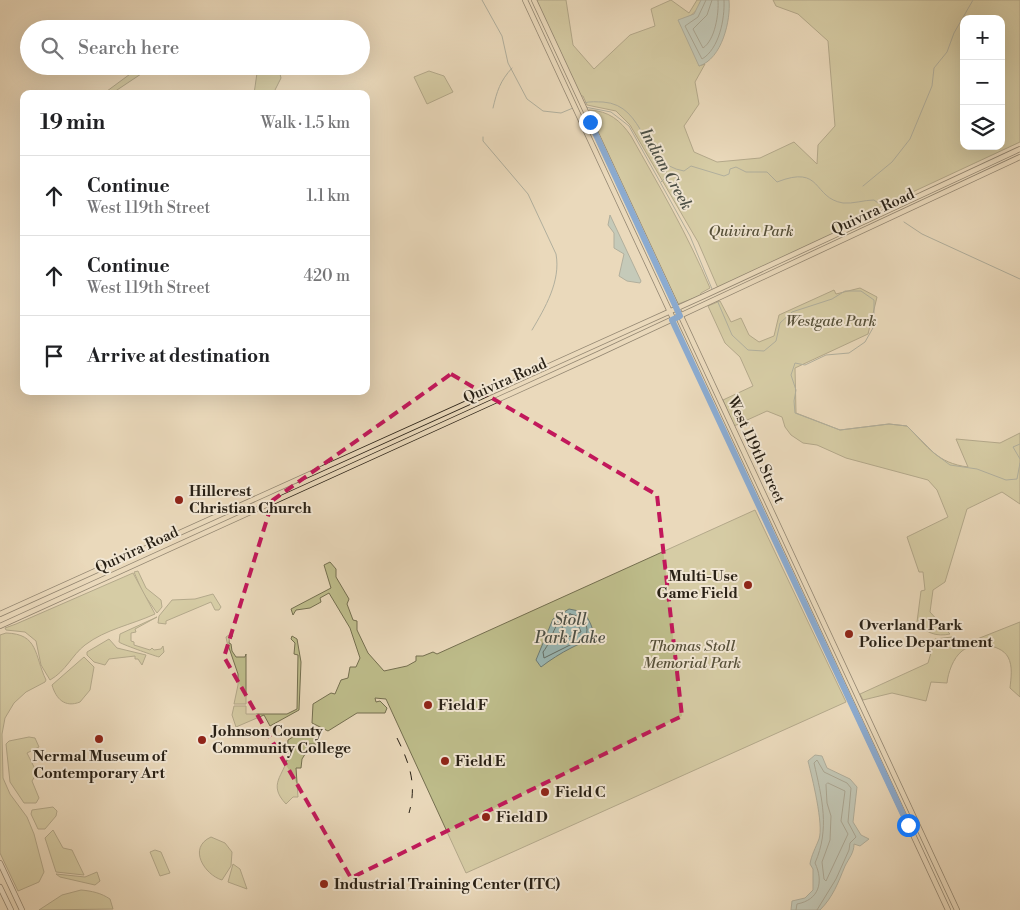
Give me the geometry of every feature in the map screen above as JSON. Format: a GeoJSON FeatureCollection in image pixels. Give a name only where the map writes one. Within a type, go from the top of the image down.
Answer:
{"type":"FeatureCollection","features":[{"type":"Feature","properties":{"kind":"main road","name":"West 119th Street"},"geometry":{"type":"LineString","coordinates":[[525,0],[668,312],[948,910]]}},
{"type":"Feature","properties":{"kind":"main road","name":"West 119th Street"},"geometry":{"type":"LineString","coordinates":[[534,0],[957,910]]}},
{"type":"Feature","properties":{"kind":"main road","name":"Quivira Road"},"geometry":{"type":"LineString","coordinates":[[0,614],[704,296],[1020,149]]}},
{"type":"Feature","properties":{"kind":"main road","name":"Quivira Road"},"geometry":{"type":"LineString","coordinates":[[0,626],[731,293],[1020,157]]}},
{"type":"Feature","properties":{"kind":"main road"},"geometry":{"type":"LineString","coordinates":[[0,863],[22,910]]}},
{"type":"Feature","properties":{"kind":"main road"},"geometry":{"type":"LineString","coordinates":[[0,887],[11,910]]}},
{"type":"Feature","properties":{"kind":"highlighted area"},"geometry":{"type":"Polygon","coordinates":[[[451,374],[657,495],[682,716],[351,878],[224,657],[273,500],[451,374]]]}},
{"type":"Feature","properties":{"kind":"green space","name":"Quivira Park"},"geometry":{"type":"Polygon","coordinates":[[[536,0],[566,0],[573,45],[594,69],[630,35],[655,26],[651,9],[671,0],[689,13],[697,0],[701,0],[698,9],[688,18],[699,66],[705,64],[695,82],[699,104],[684,126],[694,152],[717,162],[760,158],[794,142],[817,164],[818,145],[835,126],[828,41],[798,14],[776,6],[773,0],[1020,0],[1020,142],[1005,149],[1005,15],[960,15],[960,150],[1003,150],[874,210],[876,216],[718,288],[698,242],[630,125],[616,111],[587,105],[583,96],[580,96],[536,0]]]}},
{"type":"Feature","properties":{"kind":"green space"},"geometry":{"type":"Polygon","coordinates":[[[429,71],[444,76],[453,92],[427,104],[414,77],[429,71]]]}},
{"type":"Feature","properties":{"kind":"green space"},"geometry":{"type":"Polygon","coordinates":[[[129,75],[140,75],[117,90],[108,90],[129,75]]]}},
{"type":"Feature","properties":{"kind":"green space"},"geometry":{"type":"Polygon","coordinates":[[[257,75],[280,75],[281,78],[275,90],[255,90],[257,75]]]}},
{"type":"Feature","properties":{"kind":"green space"},"geometry":{"type":"Polygon","coordinates":[[[589,110],[602,112],[613,117],[623,125],[631,136],[683,230],[710,288],[701,293],[700,296],[678,304],[592,123],[593,120],[589,110]]]}},
{"type":"Feature","properties":{"kind":"green space","name":"Westgate Park"},"geometry":{"type":"Polygon","coordinates":[[[860,288],[877,297],[868,334],[795,368],[796,413],[840,430],[889,424],[907,426],[927,447],[941,458],[957,465],[968,467],[956,439],[1000,443],[1020,433],[1020,504],[1002,492],[967,509],[945,582],[933,590],[930,612],[950,634],[940,635],[932,633],[924,629],[917,622],[921,591],[925,590],[923,572],[919,572],[907,537],[948,517],[937,490],[928,480],[846,458],[817,445],[803,443],[791,435],[785,427],[782,417],[767,411],[734,426],[723,400],[753,386],[740,357],[725,343],[708,306],[720,301],[731,322],[741,318],[749,335],[759,342],[774,336],[779,315],[834,290],[836,294],[860,288]]]}},
{"type":"Feature","properties":{"kind":"green space","name":"Thomas Stoll Memorial Park"},"geometry":{"type":"Polygon","coordinates":[[[755,510],[846,702],[466,873],[386,699],[375,698],[376,702],[380,701],[387,708],[385,713],[357,713],[328,731],[312,723],[313,704],[331,693],[335,694],[341,680],[348,678],[350,667],[356,667],[360,658],[350,628],[329,593],[320,598],[321,602],[310,608],[296,610],[293,615],[291,609],[331,588],[324,565],[330,562],[336,569],[336,577],[349,599],[347,604],[353,620],[357,621],[357,630],[368,653],[384,671],[407,666],[416,661],[416,656],[423,656],[433,652],[437,654],[755,510]]]}},
{"type":"Feature","properties":{"kind":"green space"},"geometry":{"type":"Polygon","coordinates":[[[138,571],[146,588],[161,600],[162,607],[157,613],[143,593],[134,572],[138,571]]]}},
{"type":"Feature","properties":{"kind":"green space"},"geometry":{"type":"Polygon","coordinates":[[[133,573],[155,614],[110,631],[85,645],[50,680],[41,665],[36,641],[25,632],[6,630],[5,628],[16,624],[133,573]]]}},
{"type":"Feature","properties":{"kind":"green space"},"geometry":{"type":"Polygon","coordinates":[[[213,594],[221,607],[219,610],[215,610],[211,602],[166,621],[166,624],[158,623],[159,616],[172,600],[195,599],[213,594]]]}},
{"type":"Feature","properties":{"kind":"green space"},"geometry":{"type":"Polygon","coordinates":[[[157,617],[135,629],[136,632],[131,633],[131,641],[134,642],[134,645],[150,650],[152,648],[154,650],[161,649],[163,646],[164,652],[159,657],[119,642],[120,634],[157,617]]]}},
{"type":"Feature","properties":{"kind":"green space"},"geometry":{"type":"Polygon","coordinates":[[[1020,622],[1020,697],[1010,688],[1011,668],[1008,657],[999,649],[986,645],[973,646],[962,651],[952,666],[947,683],[931,682],[926,701],[892,693],[863,700],[860,694],[928,663],[935,639],[952,637],[957,647],[1020,622]]]}},
{"type":"Feature","properties":{"kind":"green space"},"geometry":{"type":"Polygon","coordinates":[[[6,633],[17,634],[30,642],[37,654],[46,680],[26,692],[14,703],[5,718],[2,734],[3,778],[10,794],[27,817],[34,834],[44,872],[39,882],[18,891],[0,853],[0,635],[6,633]]]}},
{"type":"Feature","properties":{"kind":"green space"},"geometry":{"type":"Polygon","coordinates":[[[229,635],[233,636],[229,637],[229,643],[236,657],[245,657],[246,654],[246,704],[234,704],[238,674],[227,642],[226,637],[229,635]]]}},
{"type":"Feature","properties":{"kind":"green space"},"geometry":{"type":"Polygon","coordinates":[[[292,636],[297,639],[301,662],[299,710],[270,726],[264,715],[236,727],[232,715],[234,706],[246,706],[246,714],[287,714],[297,709],[298,655],[294,654],[295,643],[291,639],[292,636]]]}},
{"type":"Feature","properties":{"kind":"green space"},"geometry":{"type":"Polygon","coordinates":[[[109,639],[117,648],[146,655],[142,665],[138,659],[135,659],[135,656],[109,659],[105,665],[94,662],[87,655],[87,652],[109,639]]]}},
{"type":"Feature","properties":{"kind":"green space"},"geometry":{"type":"Polygon","coordinates":[[[84,657],[94,667],[90,690],[80,702],[75,704],[66,703],[59,698],[52,685],[84,657]]]}},
{"type":"Feature","properties":{"kind":"green space"},"geometry":{"type":"Polygon","coordinates":[[[306,729],[317,731],[319,739],[316,744],[307,744],[309,748],[302,759],[301,768],[296,768],[298,797],[293,797],[286,804],[280,797],[277,785],[288,756],[288,740],[306,729]]]}},
{"type":"Feature","properties":{"kind":"green space"},"geometry":{"type":"Polygon","coordinates":[[[29,737],[35,738],[39,747],[27,753],[37,773],[32,781],[39,798],[36,803],[24,803],[10,782],[6,744],[9,741],[29,737]]]}},
{"type":"Feature","properties":{"kind":"green space"},"geometry":{"type":"Polygon","coordinates":[[[53,807],[57,811],[56,816],[45,829],[38,829],[31,814],[32,810],[53,807]]]}},
{"type":"Feature","properties":{"kind":"green space"},"geometry":{"type":"Polygon","coordinates":[[[53,830],[63,848],[72,850],[84,875],[56,872],[45,838],[53,830]]]}},
{"type":"Feature","properties":{"kind":"green space"},"geometry":{"type":"Polygon","coordinates":[[[211,837],[225,843],[232,852],[231,866],[222,880],[210,873],[201,861],[199,854],[204,842],[211,837]]]}},
{"type":"Feature","properties":{"kind":"green space"},"geometry":{"type":"Polygon","coordinates":[[[155,850],[161,852],[170,873],[160,876],[150,852],[155,850]]]}},
{"type":"Feature","properties":{"kind":"green space"},"geometry":{"type":"Polygon","coordinates":[[[233,864],[240,869],[247,889],[228,882],[233,864]]]}},
{"type":"Feature","properties":{"kind":"green space"},"geometry":{"type":"Polygon","coordinates":[[[97,872],[100,881],[95,885],[60,877],[56,874],[85,877],[97,872]]]}},
{"type":"Feature","properties":{"kind":"green space"},"geometry":{"type":"Polygon","coordinates":[[[81,890],[107,897],[110,899],[113,909],[39,910],[62,895],[81,890]]]}},
{"type":"Feature","properties":{"kind":"water"},"geometry":{"type":"Polygon","coordinates":[[[701,0],[729,0],[729,8],[726,28],[719,47],[714,56],[699,66],[678,20],[694,14],[701,0]]]}},
{"type":"Feature","properties":{"kind":"water"},"geometry":{"type":"Polygon","coordinates":[[[610,215],[641,281],[640,283],[627,281],[619,276],[624,254],[614,248],[614,233],[608,225],[610,215]]]}},
{"type":"Feature","properties":{"kind":"water","name":"Stoll Park Lake"},"geometry":{"type":"Polygon","coordinates":[[[569,609],[584,612],[592,627],[592,636],[559,654],[541,667],[536,660],[553,619],[569,609]]]}},
{"type":"Feature","properties":{"kind":"water"},"geometry":{"type":"Polygon","coordinates":[[[815,755],[822,756],[827,768],[850,779],[857,787],[853,822],[861,835],[869,839],[860,846],[854,844],[852,853],[835,890],[820,910],[791,910],[792,901],[805,898],[813,890],[813,869],[810,864],[819,839],[820,823],[808,761],[815,755]]]}},
{"type":"Feature","properties":{"kind":"waterway","name":"Indian Creek"},"geometry":{"type":"LineString","coordinates":[[482,0],[502,36],[508,63],[527,99],[543,111],[561,113],[573,108]]}},
{"type":"Feature","properties":{"kind":"waterway"},"geometry":{"type":"LineString","coordinates":[[863,186],[892,162],[910,139],[932,86],[934,68],[947,52],[954,33],[973,0]]}},
{"type":"Feature","properties":{"kind":"waterway"},"geometry":{"type":"LineString","coordinates":[[493,108],[500,86],[512,68]]}},
{"type":"Feature","properties":{"kind":"waterway"},"geometry":{"type":"LineString","coordinates":[[584,103],[603,102],[617,106],[628,113],[659,158],[670,166],[684,171],[691,166],[724,176],[729,174],[730,169],[736,167],[746,172],[767,172],[777,182],[802,177],[810,179],[833,200],[843,203],[874,200],[878,203]]}},
{"type":"Feature","properties":{"kind":"waterway","name":"Indian Creek"},"geometry":{"type":"LineString","coordinates":[[585,107],[611,112],[629,126],[690,236],[712,289]]}},
{"type":"Feature","properties":{"kind":"waterway"},"geometry":{"type":"LineString","coordinates":[[483,137],[483,141],[528,194],[556,254],[556,274],[551,294],[532,330]]}},
{"type":"Feature","properties":{"kind":"waterway"},"geometry":{"type":"LineString","coordinates":[[657,158],[666,171],[666,177],[661,182]]}},
{"type":"Feature","properties":{"kind":"waterway"},"geometry":{"type":"LineString","coordinates":[[904,222],[922,234],[1020,279]]}},
{"type":"Feature","properties":{"kind":"waterway","name":"Indian Creek"},"geometry":{"type":"LineString","coordinates":[[717,300],[732,335],[748,350],[764,351],[776,341],[780,323],[792,312],[832,299],[845,291],[861,291],[874,300],[874,326],[865,342],[849,353],[826,355],[805,365],[795,363],[791,375],[796,390],[794,401],[795,413],[840,430],[889,424],[907,426],[934,453],[950,465],[977,469],[1006,480],[1017,479],[1020,463]]}},
{"type":"Feature","properties":{"kind":"waterway","name":"Indian Creek"},"geometry":{"type":"LineString","coordinates":[[1020,444],[1013,447],[1020,459]]}},
{"type":"Feature","properties":{"kind":"railway"},"geometry":{"type":"LineString","coordinates":[[397,738],[411,775],[412,793],[409,813]]}},
{"type":"Feature","properties":{"kind":"place","name":"Hillcrest Christian Church"},"geometry":{"type":"Point","coordinates":[179,500]}},
{"type":"Feature","properties":{"kind":"place","name":"Multi-Use Game Field"},"geometry":{"type":"Point","coordinates":[748,585]}},
{"type":"Feature","properties":{"kind":"place","name":"Overland Park Police Department"},"geometry":{"type":"Point","coordinates":[849,634]}},
{"type":"Feature","properties":{"kind":"place","name":"Field F"},"geometry":{"type":"Point","coordinates":[428,705]}},
{"type":"Feature","properties":{"kind":"place","name":"Nermal Museum of Contemporary Art"},"geometry":{"type":"Point","coordinates":[99,739]}},
{"type":"Feature","properties":{"kind":"place","name":"Johnson County Community College"},"geometry":{"type":"Point","coordinates":[202,740]}},
{"type":"Feature","properties":{"kind":"place","name":"Field E"},"geometry":{"type":"Point","coordinates":[445,761]}},
{"type":"Feature","properties":{"kind":"place","name":"Field C"},"geometry":{"type":"Point","coordinates":[545,792]}},
{"type":"Feature","properties":{"kind":"place","name":"Field D"},"geometry":{"type":"Point","coordinates":[486,817]}},
{"type":"Feature","properties":{"kind":"place","name":"Industrial Training Center (ITC)"},"geometry":{"type":"Point","coordinates":[324,884]}},
{"type":"Feature","properties":{"kind":"route"},"geometry":{"type":"LineString","coordinates":[[590,122],[680,316],[672,320],[908,825]]}}]}
